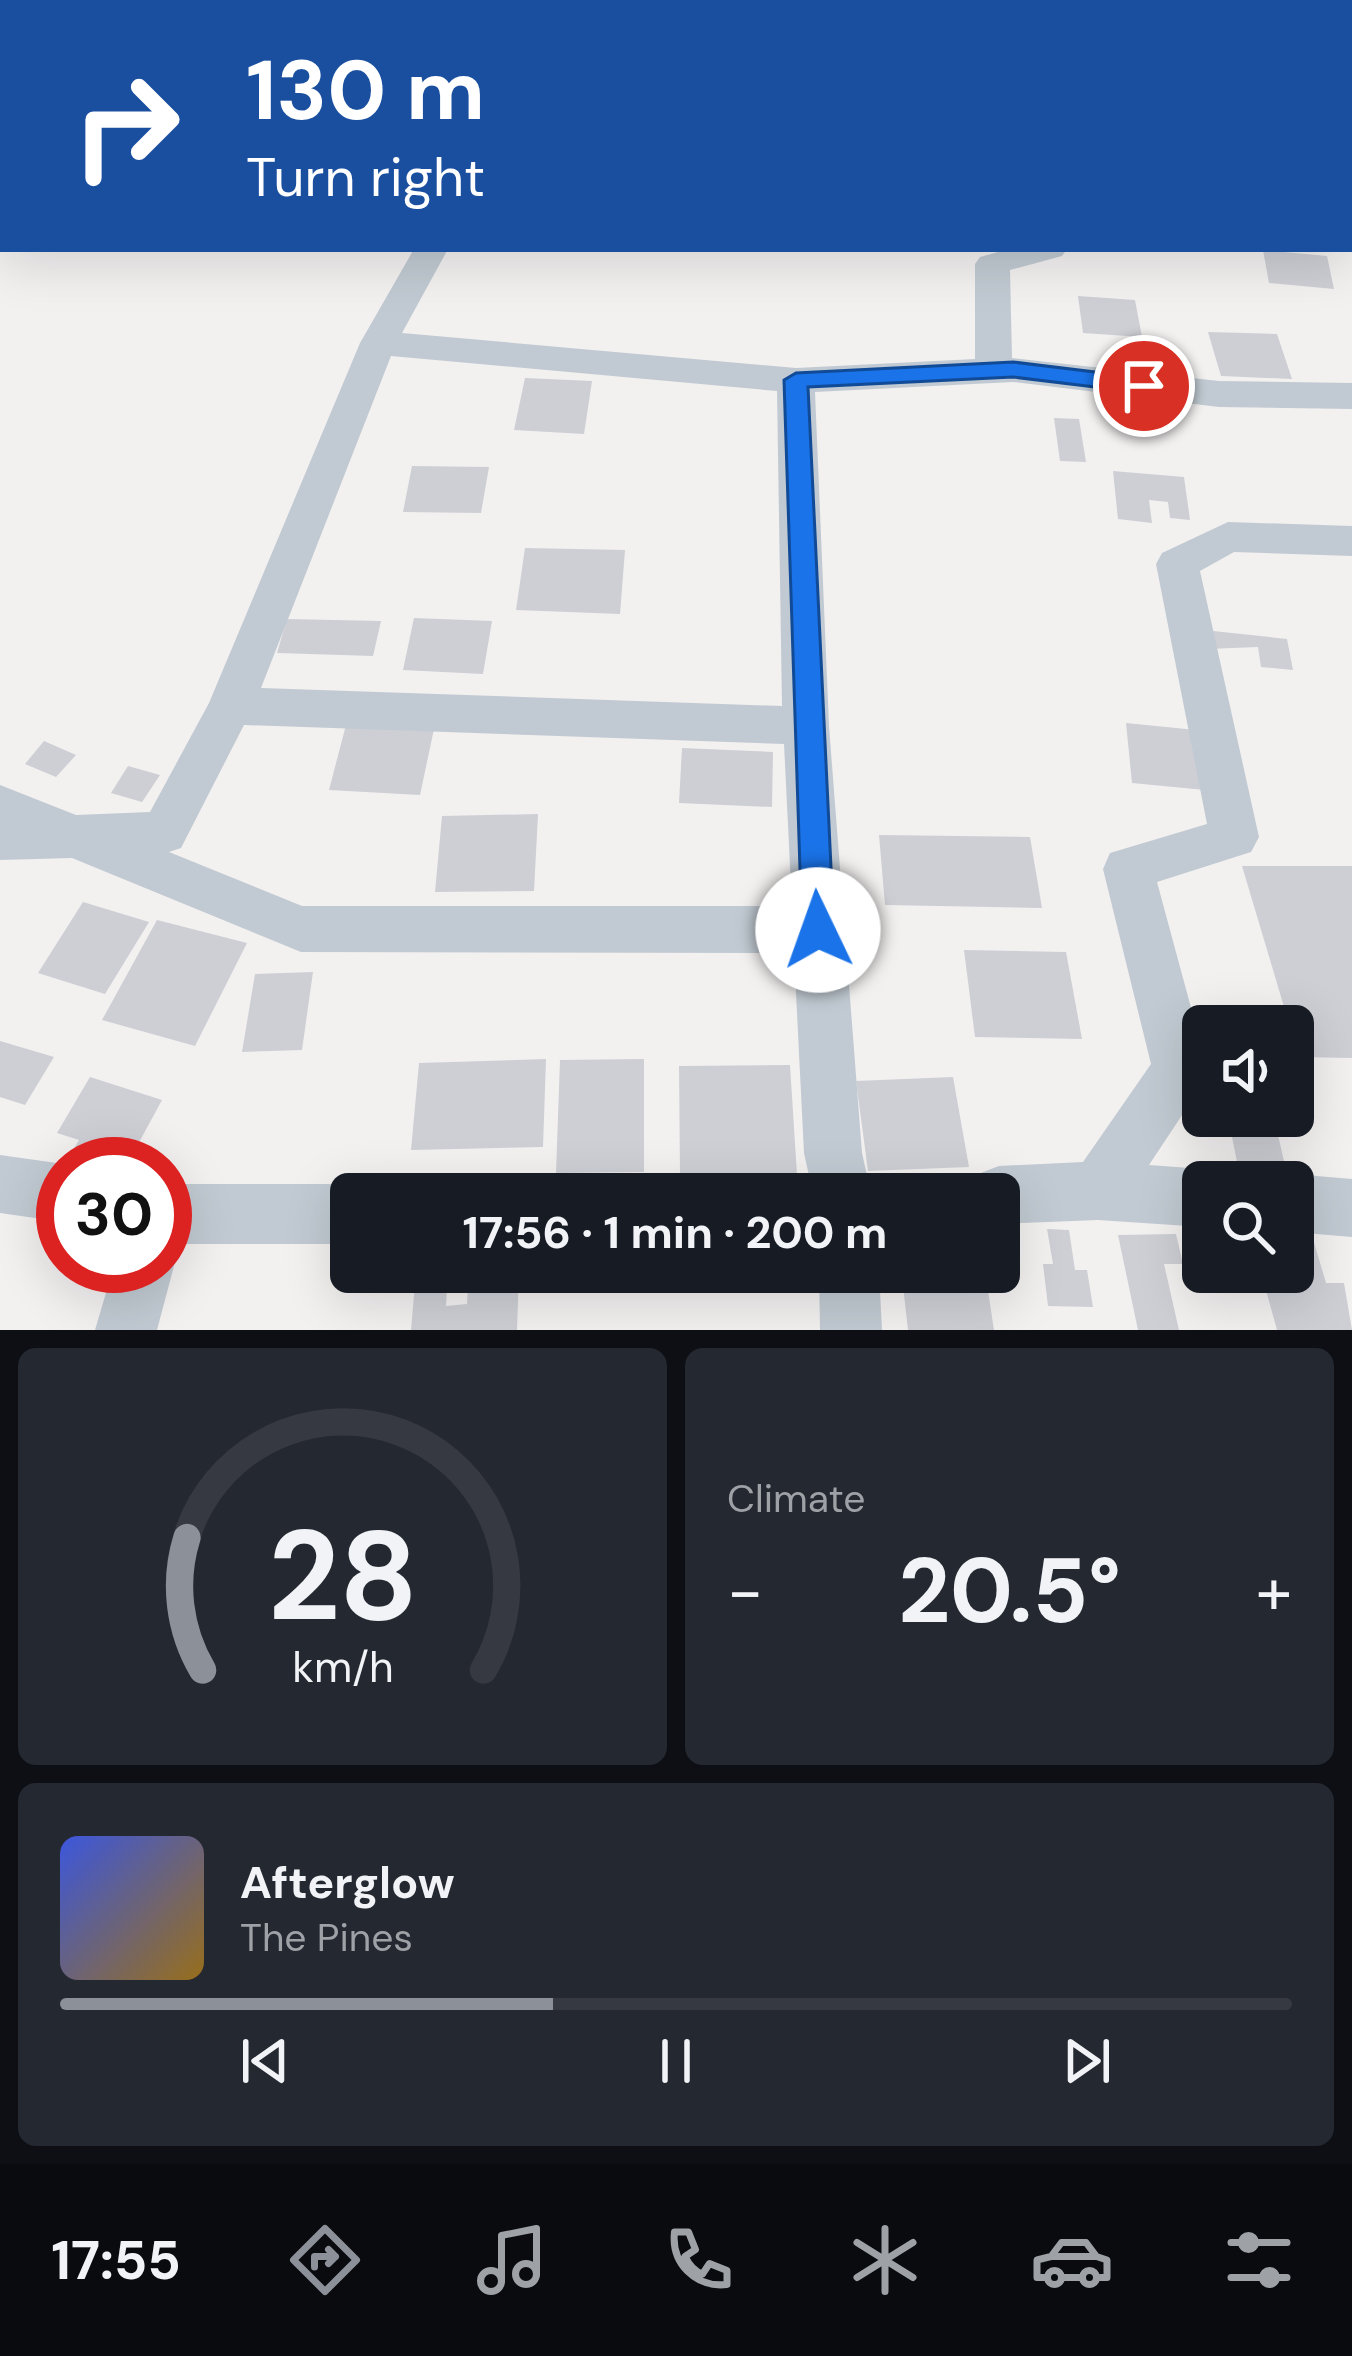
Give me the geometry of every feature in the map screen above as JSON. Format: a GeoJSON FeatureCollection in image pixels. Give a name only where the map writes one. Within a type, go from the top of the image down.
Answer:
{"type":"FeatureCollection","features":[{"type":"Feature","properties":{"kind":"street"},"geometry":{"type":"LineString","coordinates":[[0,839],[77,840],[164,833],[231,706],[378,343],[429,252]]}},
{"type":"Feature","properties":{"kind":"street"},"geometry":{"type":"LineString","coordinates":[[994,371],[992,264],[1038,252]]}},
{"type":"Feature","properties":{"kind":"street"},"geometry":{"type":"LineString","coordinates":[[378,343],[796,380],[994,371],[1220,394],[1352,396]]}},
{"type":"Feature","properties":{"kind":"street"},"geometry":{"type":"LineString","coordinates":[[796,380],[806,726],[837,1173]]}},
{"type":"Feature","properties":{"kind":"street"},"geometry":{"type":"LineString","coordinates":[[1098,1191],[1180,1069],[1128,868],[1234,837],[1177,564],[1228,537],[1352,541]]}},
{"type":"Feature","properties":{"kind":"street"},"geometry":{"type":"LineString","coordinates":[[231,706],[806,726]]}},
{"type":"Feature","properties":{"kind":"street"},"geometry":{"type":"LineString","coordinates":[[0,806],[302,929],[818,930]]}},
{"type":"Feature","properties":{"kind":"street"},"geometry":{"type":"LineString","coordinates":[[0,1184],[36,1189]]}},
{"type":"Feature","properties":{"kind":"street"},"geometry":{"type":"LineString","coordinates":[[1020,1194],[1098,1191],[1182,1197]]}},
{"type":"Feature","properties":{"kind":"street"},"geometry":{"type":"LineString","coordinates":[[1314,1205],[1352,1208]]}},
{"type":"Feature","properties":{"kind":"street"},"geometry":{"type":"LineString","coordinates":[[192,1214],[330,1214]]}},
{"type":"Feature","properties":{"kind":"street"},"geometry":{"type":"LineString","coordinates":[[127,1330],[136,1293]]}},
{"type":"Feature","properties":{"kind":"street"},"geometry":{"type":"LineString","coordinates":[[850,1293],[851,1330]]}},
{"type":"Feature","properties":{"kind":"building"},"geometry":{"type":"Polygon","coordinates":[[[1263,252],[1284,252],[1327,256],[1334,289],[1269,283],[1263,252]]]}},
{"type":"Feature","properties":{"kind":"building"},"geometry":{"type":"Polygon","coordinates":[[[1078,296],[1135,300],[1142,337],[1083,333],[1078,296]]]}},
{"type":"Feature","properties":{"kind":"building"},"geometry":{"type":"Polygon","coordinates":[[[1208,332],[1277,334],[1292,379],[1221,376],[1208,332]]]}},
{"type":"Feature","properties":{"kind":"building"},"geometry":{"type":"Polygon","coordinates":[[[525,378],[592,381],[584,434],[514,430],[525,378]]]}},
{"type":"Feature","properties":{"kind":"building"},"geometry":{"type":"Polygon","coordinates":[[[1054,418],[1079,419],[1086,462],[1060,461],[1054,418]]]}},
{"type":"Feature","properties":{"kind":"building"},"geometry":{"type":"Polygon","coordinates":[[[412,466],[489,467],[481,513],[403,512],[412,466]]]}},
{"type":"Feature","properties":{"kind":"building"},"geometry":{"type":"Polygon","coordinates":[[[1113,471],[1184,477],[1190,520],[1170,518],[1168,502],[1149,500],[1152,523],[1118,519],[1113,471]]]}},
{"type":"Feature","properties":{"kind":"building"},"geometry":{"type":"Polygon","coordinates":[[[525,548],[625,550],[620,614],[516,610],[525,548]]]}},
{"type":"Feature","properties":{"kind":"building"},"geometry":{"type":"Polygon","coordinates":[[[414,618],[492,621],[483,674],[403,670],[414,618]]]}},
{"type":"Feature","properties":{"kind":"building"},"geometry":{"type":"Polygon","coordinates":[[[287,619],[381,621],[373,656],[277,653],[287,619]]]}},
{"type":"Feature","properties":{"kind":"building"},"geometry":{"type":"Polygon","coordinates":[[[1204,630],[1287,639],[1293,670],[1261,667],[1258,647],[1207,649],[1204,630]]]}},
{"type":"Feature","properties":{"kind":"building"},"geometry":{"type":"Polygon","coordinates":[[[1126,723],[1196,730],[1205,790],[1132,783],[1126,723]]]}},
{"type":"Feature","properties":{"kind":"building"},"geometry":{"type":"Polygon","coordinates":[[[346,725],[434,729],[420,795],[329,790],[346,725]]]}},
{"type":"Feature","properties":{"kind":"building"},"geometry":{"type":"Polygon","coordinates":[[[44,741],[76,755],[56,777],[25,764],[44,741]]]}},
{"type":"Feature","properties":{"kind":"building"},"geometry":{"type":"Polygon","coordinates":[[[682,748],[773,752],[772,807],[679,803],[682,748]]]}},
{"type":"Feature","properties":{"kind":"building"},"geometry":{"type":"Polygon","coordinates":[[[128,766],[160,775],[142,802],[111,793],[128,766]]]}},
{"type":"Feature","properties":{"kind":"building"},"geometry":{"type":"Polygon","coordinates":[[[538,814],[534,891],[435,892],[442,816],[538,814]]]}},
{"type":"Feature","properties":{"kind":"building"},"geometry":{"type":"Polygon","coordinates":[[[879,835],[1030,837],[1042,908],[885,905],[879,835]]]}},
{"type":"Feature","properties":{"kind":"building"},"geometry":{"type":"Polygon","coordinates":[[[1242,866],[1352,866],[1352,1058],[1314,1057],[1314,1005],[1283,1005],[1242,866]]]}},
{"type":"Feature","properties":{"kind":"building"},"geometry":{"type":"Polygon","coordinates":[[[83,902],[149,922],[105,994],[38,973],[83,902]]]}},
{"type":"Feature","properties":{"kind":"building"},"geometry":{"type":"Polygon","coordinates":[[[157,920],[247,943],[195,1046],[102,1020],[157,920]]]}},
{"type":"Feature","properties":{"kind":"building"},"geometry":{"type":"Polygon","coordinates":[[[964,950],[1066,952],[1082,1039],[975,1037],[964,950]]]}},
{"type":"Feature","properties":{"kind":"building"},"geometry":{"type":"Polygon","coordinates":[[[313,972],[302,1050],[242,1052],[255,974],[313,972]]]}},
{"type":"Feature","properties":{"kind":"building"},"geometry":{"type":"Polygon","coordinates":[[[0,1041],[54,1057],[25,1105],[0,1097],[0,1041]]]}},
{"type":"Feature","properties":{"kind":"building"},"geometry":{"type":"Polygon","coordinates":[[[546,1059],[543,1147],[411,1150],[419,1063],[546,1059]]]}},
{"type":"Feature","properties":{"kind":"building"},"geometry":{"type":"Polygon","coordinates":[[[644,1059],[644,1172],[556,1173],[560,1060],[644,1059]]]}},
{"type":"Feature","properties":{"kind":"building"},"geometry":{"type":"Polygon","coordinates":[[[790,1065],[797,1173],[680,1173],[679,1066],[790,1065]]]}},
{"type":"Feature","properties":{"kind":"building"},"geometry":{"type":"Polygon","coordinates":[[[90,1077],[162,1100],[142,1137],[57,1133],[90,1077]]]}},
{"type":"Feature","properties":{"kind":"building"},"geometry":{"type":"Polygon","coordinates":[[[953,1077],[969,1167],[868,1171],[856,1081],[953,1077]]]}},
{"type":"Feature","properties":{"kind":"building"},"geometry":{"type":"Polygon","coordinates":[[[1232,1137],[1278,1137],[1284,1161],[1237,1161],[1232,1137]]]}},
{"type":"Feature","properties":{"kind":"building"},"geometry":{"type":"Polygon","coordinates":[[[1047,1229],[1069,1230],[1075,1270],[1087,1270],[1093,1307],[1048,1306],[1043,1264],[1053,1264],[1047,1229]]]}},
{"type":"Feature","properties":{"kind":"building"},"geometry":{"type":"Polygon","coordinates":[[[1176,1234],[1182,1264],[1164,1264],[1179,1330],[1138,1330],[1118,1235],[1176,1234]]]}},
{"type":"Feature","properties":{"kind":"building"},"geometry":{"type":"Polygon","coordinates":[[[1314,1242],[1326,1283],[1344,1283],[1352,1330],[1277,1330],[1267,1293],[1314,1293],[1314,1242]]]}},
{"type":"Feature","properties":{"kind":"building"},"geometry":{"type":"Polygon","coordinates":[[[414,1293],[447,1293],[446,1306],[467,1304],[468,1293],[518,1293],[517,1330],[411,1330],[414,1293]]]}},
{"type":"Feature","properties":{"kind":"building"},"geometry":{"type":"Polygon","coordinates":[[[904,1293],[988,1293],[994,1330],[908,1330],[904,1293]]]}},
{"type":"Feature","properties":{"kind":"route"},"geometry":{"type":"LineString","coordinates":[[818,930],[798,546],[796,380],[1013,370],[1144,386]]}}]}
